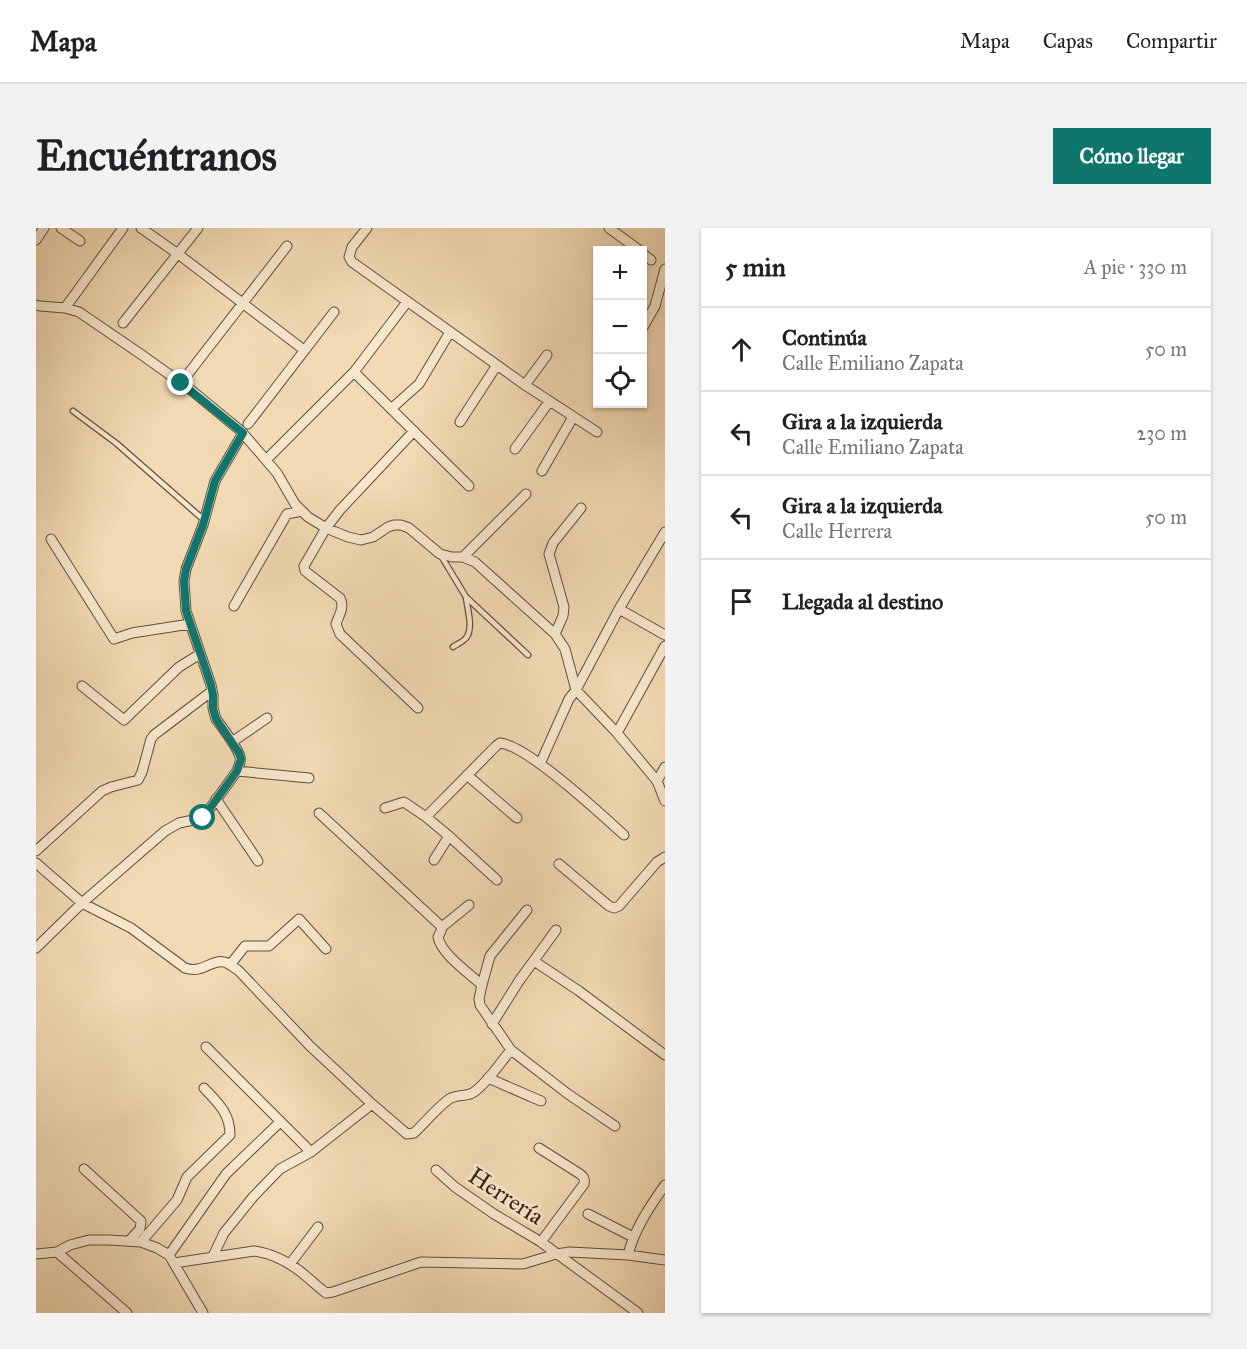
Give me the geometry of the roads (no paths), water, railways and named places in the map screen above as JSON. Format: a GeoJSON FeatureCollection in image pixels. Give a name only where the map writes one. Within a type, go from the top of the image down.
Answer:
{"type":"FeatureCollection","features":[{"type":"Feature","properties":{"kind":"street"},"geometry":{"type":"LineString","coordinates":[[36,240],[44,228]]}},
{"type":"Feature","properties":{"kind":"street"},"geometry":{"type":"LineString","coordinates":[[61,228],[80,241]]}},
{"type":"Feature","properties":{"kind":"street"},"geometry":{"type":"LineString","coordinates":[[65,308],[123,228]]}},
{"type":"Feature","properties":{"kind":"street"},"geometry":{"type":"LineString","coordinates":[[141,228],[304,350]]}},
{"type":"Feature","properties":{"kind":"street"},"geometry":{"type":"LineString","coordinates":[[123,322],[198,228]]}},
{"type":"Feature","properties":{"kind":"street"},"geometry":{"type":"LineString","coordinates":[[367,228],[352,247],[349,257],[352,262],[549,402],[597,432]]}},
{"type":"Feature","properties":{"kind":"street"},"geometry":{"type":"LineString","coordinates":[[609,228],[633,246]]}},
{"type":"Feature","properties":{"kind":"street"},"geometry":{"type":"LineString","coordinates":[[181,383],[287,246]]}},
{"type":"Feature","properties":{"kind":"street"},"geometry":{"type":"LineString","coordinates":[[647,257],[651,260]]}},
{"type":"Feature","properties":{"kind":"street"},"geometry":{"type":"LineString","coordinates":[[647,320],[655,306],[665,269]]}},
{"type":"Feature","properties":{"kind":"street"},"geometry":{"type":"LineString","coordinates":[[266,460],[354,372],[407,302]]}},
{"type":"Feature","properties":{"kind":"street"},"geometry":{"type":"LineString","coordinates":[[36,305],[79,312],[181,383],[243,433],[277,473],[294,504],[308,517],[326,528],[361,540],[373,537],[388,527],[401,525],[409,528],[440,554],[463,557],[475,562],[555,634],[565,649],[576,690],[617,733],[657,781],[665,801]]}},
{"type":"Feature","properties":{"kind":"street"},"geometry":{"type":"LineString","coordinates":[[248,424],[334,312]]}},
{"type":"Feature","properties":{"kind":"street"},"geometry":{"type":"LineString","coordinates":[[391,409],[419,384],[450,332]]}},
{"type":"Feature","properties":{"kind":"street"},"geometry":{"type":"LineString","coordinates":[[525,385],[548,355]]}},
{"type":"Feature","properties":{"kind":"street"},"geometry":{"type":"LineString","coordinates":[[460,422],[497,365]]}},
{"type":"Feature","properties":{"kind":"street"},"geometry":{"type":"LineString","coordinates":[[354,372],[469,486]]}},
{"type":"Feature","properties":{"kind":"street"},"geometry":{"type":"LineString","coordinates":[[515,448],[549,402]]}},
{"type":"Feature","properties":{"kind":"street"},"geometry":{"type":"LineString","coordinates":[[542,471],[573,417]]}},
{"type":"Feature","properties":{"kind":"street"},"geometry":{"type":"LineString","coordinates":[[414,431],[340,510],[326,528],[304,566],[305,571],[340,598],[343,607],[336,624],[340,634],[418,708]]}},
{"type":"Feature","properties":{"kind":"street"},"geometry":{"type":"LineString","coordinates":[[36,948],[82,903],[165,831],[179,823],[203,818],[237,771],[241,759],[216,719],[212,691],[186,611],[184,581],[215,481],[243,433]]}},
{"type":"Feature","properties":{"kind":"street"},"geometry":{"type":"LineString","coordinates":[[463,557],[526,494]]}},
{"type":"Feature","properties":{"kind":"street"},"geometry":{"type":"LineString","coordinates":[[555,634],[564,607],[549,554],[553,543],[581,508]]}},
{"type":"Feature","properties":{"kind":"street"},"geometry":{"type":"LineString","coordinates":[[234,606],[287,514],[302,511]]}},
{"type":"Feature","properties":{"kind":"street"},"geometry":{"type":"LineString","coordinates":[[540,764],[569,699],[665,532]]}},
{"type":"Feature","properties":{"kind":"street"},"geometry":{"type":"LineString","coordinates":[[51,539],[114,639],[132,633],[190,624]]}},
{"type":"Feature","properties":{"kind":"street"},"geometry":{"type":"LineString","coordinates":[[620,609],[665,635]]}},
{"type":"Feature","properties":{"kind":"street"},"geometry":{"type":"LineString","coordinates":[[617,733],[665,646]]}},
{"type":"Feature","properties":{"kind":"street"},"geometry":{"type":"LineString","coordinates":[[82,686],[124,720],[179,667],[200,654]]}},
{"type":"Feature","properties":{"kind":"street"},"geometry":{"type":"LineString","coordinates":[[36,851],[102,791],[138,780],[154,735],[212,691]]}},
{"type":"Feature","properties":{"kind":"street"},"geometry":{"type":"LineString","coordinates":[[232,742],[267,718]]}},
{"type":"Feature","properties":{"kind":"street"},"geometry":{"type":"LineString","coordinates":[[426,818],[500,743],[512,746],[540,764],[624,835]]}},
{"type":"Feature","properties":{"kind":"street"},"geometry":{"type":"LineString","coordinates":[[657,781],[665,767]]}},
{"type":"Feature","properties":{"kind":"street"},"geometry":{"type":"LineString","coordinates":[[237,771],[309,778]]}},
{"type":"Feature","properties":{"kind":"street"},"geometry":{"type":"LineString","coordinates":[[467,775],[517,818]]}},
{"type":"Feature","properties":{"kind":"street"},"geometry":{"type":"LineString","coordinates":[[216,799],[258,861]]}},
{"type":"Feature","properties":{"kind":"street"},"geometry":{"type":"LineString","coordinates":[[385,808],[404,802],[449,836],[497,880]]}},
{"type":"Feature","properties":{"kind":"street"},"geometry":{"type":"LineString","coordinates":[[320,813],[441,927]]}},
{"type":"Feature","properties":{"kind":"street"},"geometry":{"type":"LineString","coordinates":[[434,860],[449,836]]}},
{"type":"Feature","properties":{"kind":"street"},"geometry":{"type":"LineString","coordinates":[[559,864],[614,908],[619,906],[657,862],[665,857]]}},
{"type":"Feature","properties":{"kind":"street"},"geometry":{"type":"LineString","coordinates":[[36,863],[82,903],[131,928],[185,968],[199,970],[217,962],[223,962],[238,970],[310,1046],[372,1104],[403,1131],[411,1135],[452,1097],[474,1092],[511,1050]]}},
{"type":"Feature","properties":{"kind":"street"},"geometry":{"type":"LineString","coordinates":[[469,905],[441,927],[438,937],[440,944],[448,954],[482,985]]}},
{"type":"Feature","properties":{"kind":"street"},"geometry":{"type":"LineString","coordinates":[[527,910],[490,956],[479,999],[480,1005],[511,1050],[568,1094],[615,1126]]}},
{"type":"Feature","properties":{"kind":"street"},"geometry":{"type":"LineString","coordinates":[[230,965],[246,946],[269,946],[299,919],[326,949]]}},
{"type":"Feature","properties":{"kind":"street"},"geometry":{"type":"LineString","coordinates":[[492,1024],[519,981],[556,930]]}},
{"type":"Feature","properties":{"kind":"street"},"geometry":{"type":"LineString","coordinates":[[534,961],[579,991],[664,1055]]}},
{"type":"Feature","properties":{"kind":"street"},"geometry":{"type":"LineString","coordinates":[[206,1047],[311,1152]]}},
{"type":"Feature","properties":{"kind":"street"},"geometry":{"type":"LineString","coordinates":[[488,1078],[541,1101]]}},
{"type":"Feature","properties":{"kind":"street"},"geometry":{"type":"LineString","coordinates":[[141,1242],[177,1200],[187,1177],[230,1135],[230,1123],[222,1108],[204,1088]]}},
{"type":"Feature","properties":{"kind":"street"},"geometry":{"type":"LineString","coordinates":[[213,1256],[224,1233],[253,1197],[280,1169],[311,1152],[372,1104]]}},
{"type":"Feature","properties":{"kind":"street"},"geometry":{"type":"LineString","coordinates":[[171,1259],[226,1174],[280,1122]]}},
{"type":"Feature","properties":{"kind":"street"},"geometry":{"type":"LineString","coordinates":[[539,1149],[584,1177],[584,1184],[541,1242]]}},
{"type":"Feature","properties":{"kind":"street"},"geometry":{"type":"LineString","coordinates":[[84,1169],[141,1221],[140,1229],[129,1241]]}},
{"type":"Feature","properties":{"kind":"street","name":"Herrería"},"geometry":{"type":"LineString","coordinates":[[435,1170],[455,1187],[541,1242],[638,1313]]}},
{"type":"Feature","properties":{"kind":"street"},"geometry":{"type":"LineString","coordinates":[[628,1255],[633,1238],[644,1217],[665,1185]]}},
{"type":"Feature","properties":{"kind":"street"},"geometry":{"type":"LineString","coordinates":[[588,1214],[633,1238]]}},
{"type":"Feature","properties":{"kind":"street"},"geometry":{"type":"LineString","coordinates":[[290,1264],[318,1227]]}},
{"type":"Feature","properties":{"kind":"street"},"geometry":{"type":"LineString","coordinates":[[36,1254],[57,1252],[70,1245],[88,1240],[141,1242],[157,1248],[171,1259],[199,1311]]}},
{"type":"Feature","properties":{"kind":"street"},"geometry":{"type":"LineString","coordinates":[[171,1259],[254,1251],[266,1253],[290,1264],[326,1293],[333,1293],[421,1263],[523,1264],[570,1252],[628,1255],[665,1260]]}},
{"type":"Feature","properties":{"kind":"street"},"geometry":{"type":"LineString","coordinates":[[57,1252],[127,1313]]}},
{"type":"Feature","properties":{"kind":"lane"},"geometry":{"type":"LineString","coordinates":[[73,411],[116,443],[204,520]]}},
{"type":"Feature","properties":{"kind":"lane"},"geometry":{"type":"LineString","coordinates":[[440,554],[466,597],[528,656]]}},
{"type":"Feature","properties":{"kind":"lane"},"geometry":{"type":"LineString","coordinates":[[453,647],[465,639],[469,633],[466,597]]}}]}
